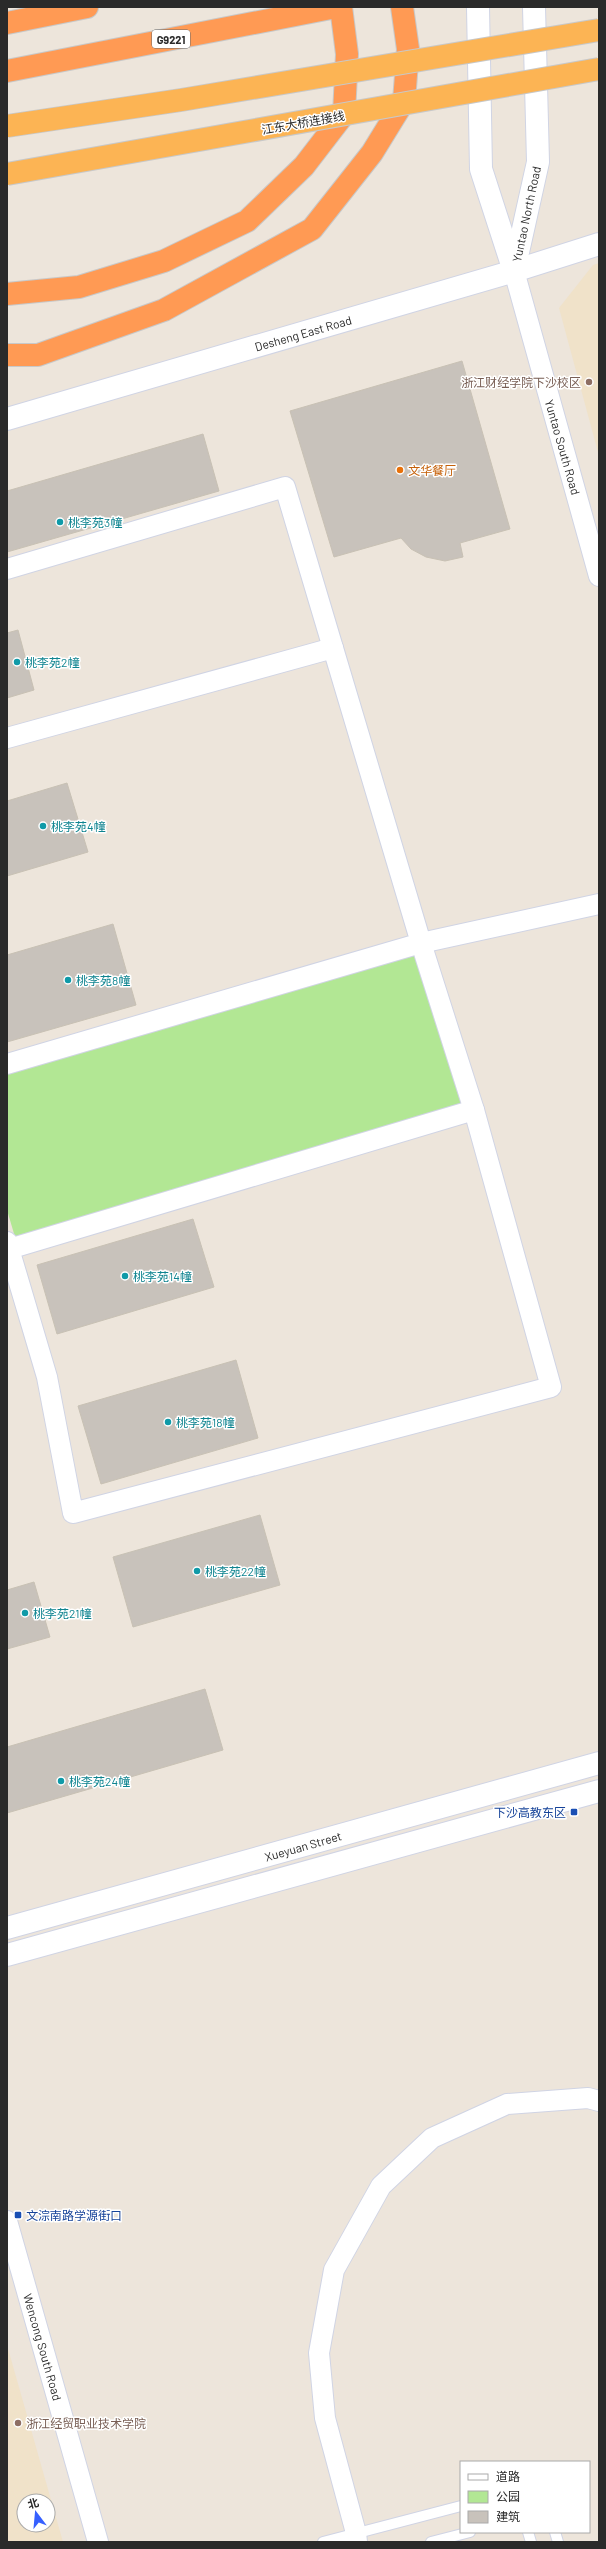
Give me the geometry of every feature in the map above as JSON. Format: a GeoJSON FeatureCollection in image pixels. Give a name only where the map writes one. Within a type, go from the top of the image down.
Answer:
{"type":"FeatureCollection","features":[{"type":"Feature","properties":{"kind":"highway"},"geometry":{"type":"LineString","coordinates":[[7,23],[87,7]]}},
{"type":"Feature","properties":{"kind":"highway","name":"G9221"},"geometry":{"type":"LineString","coordinates":[[7,70],[336,7]]}},
{"type":"Feature","properties":{"kind":"highway"},"geometry":{"type":"LineString","coordinates":[[7,294],[79,287],[143,268],[164,261],[247,221],[304,166],[344,114],[347,54],[341,7]]}},
{"type":"Feature","properties":{"kind":"highway"},"geometry":{"type":"LineString","coordinates":[[7,355],[38,355],[164,310],[312,229],[372,152],[404,101],[408,49],[402,7]]}},
{"type":"Feature","properties":{"kind":"highway"},"geometry":{"type":"LineString","coordinates":[[7,126],[182,100],[599,30]]}},
{"type":"Feature","properties":{"kind":"highway","name":"江东大桥连接线"},"geometry":{"type":"LineString","coordinates":[[7,174],[599,69]]}},
{"type":"Feature","properties":{"kind":"main road","name":"Yuntao North Road"},"geometry":{"type":"LineString","coordinates":[[478,7],[481,169],[514,271]]}},
{"type":"Feature","properties":{"kind":"main road","name":"Yuntao North Road"},"geometry":{"type":"LineString","coordinates":[[514,271],[538,162],[534,7]]}},
{"type":"Feature","properties":{"kind":"main road","name":"Desheng East Road"},"geometry":{"type":"LineString","coordinates":[[7,419],[514,271],[599,244]]}},
{"type":"Feature","properties":{"kind":"main road","name":"Xueyuan Street"},"geometry":{"type":"LineString","coordinates":[[7,1928],[599,1763]]}},
{"type":"Feature","properties":{"kind":"main road"},"geometry":{"type":"LineString","coordinates":[[7,1955],[599,1791]]}},
{"type":"Feature","properties":{"kind":"street","name":"Yuntao South Road"},"geometry":{"type":"LineString","coordinates":[[514,271],[599,576]]}},
{"type":"Feature","properties":{"kind":"street"},"geometry":{"type":"LineString","coordinates":[[7,569],[285,487],[421,943],[474,1110],[551,1387],[73,1513],[47,1377],[8,1246],[474,1110]]}},
{"type":"Feature","properties":{"kind":"street"},"geometry":{"type":"LineString","coordinates":[[7,738],[333,648]]}},
{"type":"Feature","properties":{"kind":"street"},"geometry":{"type":"LineString","coordinates":[[7,1064],[421,943],[599,904]]}},
{"type":"Feature","properties":{"kind":"street"},"geometry":{"type":"LineString","coordinates":[[357,2537],[325,2418],[319,2353],[334,2270],[381,2186],[432,2138],[507,2104],[588,2098],[599,2102]]}},
{"type":"Feature","properties":{"kind":"street","name":"Wencong South Road"},"geometry":{"type":"LineString","coordinates":[[7,2221],[98,2542]]}},
{"type":"Feature","properties":{"kind":"lane"},"geometry":{"type":"LineString","coordinates":[[323,2542],[357,2537],[460,2506]]}},
{"type":"Feature","properties":{"kind":"lane"},"geometry":{"type":"LineString","coordinates":[[431,2542],[466,2533]]}},
{"type":"Feature","properties":{"kind":"shaded area","name":"浙江财经学院下沙校区"},"geometry":{"type":"Polygon","coordinates":[[[599,263],[599,456],[559,308],[593,265],[599,263]]]}},
{"type":"Feature","properties":{"kind":"shaded area","name":"浙江经贸职业技术学院"},"geometry":{"type":"Polygon","coordinates":[[[7,2345],[49,2493],[16,2493],[16,2533],[56,2533],[56,2517],[63,2542],[7,2542],[7,2345]]]}},
{"type":"Feature","properties":{"kind":"green space"},"geometry":{"type":"Polygon","coordinates":[[[415,950],[461,1104],[15,1237],[7,1210],[7,1071],[415,950]]]}},
{"type":"Feature","properties":{"kind":"building","name":"文华餐厅"},"geometry":{"type":"Polygon","coordinates":[[[462,361],[510,529],[460,543],[463,557],[445,561],[426,557],[411,549],[401,538],[334,557],[290,411],[462,361]]]}},
{"type":"Feature","properties":{"kind":"building","name":"桃李苑3幢"},"geometry":{"type":"Polygon","coordinates":[[[203,434],[219,491],[7,552],[7,491],[203,434]]]}},
{"type":"Feature","properties":{"kind":"building","name":"桃李苑2幢"},"geometry":{"type":"Polygon","coordinates":[[[18,630],[34,690],[7,698],[7,633],[18,630]]]}},
{"type":"Feature","properties":{"kind":"building","name":"桃李苑4幢"},"geometry":{"type":"Polygon","coordinates":[[[67,783],[88,852],[7,876],[7,801],[67,783]]]}},
{"type":"Feature","properties":{"kind":"building","name":"桃李苑8幢"},"geometry":{"type":"Polygon","coordinates":[[[113,924],[136,1005],[7,1042],[7,955],[113,924]]]}},
{"type":"Feature","properties":{"kind":"building","name":"桃李苑14幢"},"geometry":{"type":"Polygon","coordinates":[[[193,1219],[214,1287],[57,1334],[37,1265],[193,1219]]]}},
{"type":"Feature","properties":{"kind":"building","name":"桃李苑18幢"},"geometry":{"type":"Polygon","coordinates":[[[236,1360],[258,1438],[101,1484],[78,1406],[236,1360]]]}},
{"type":"Feature","properties":{"kind":"building","name":"桃李苑22幢"},"geometry":{"type":"Polygon","coordinates":[[[260,1515],[280,1585],[133,1627],[113,1557],[260,1515]]]}},
{"type":"Feature","properties":{"kind":"building","name":"桃李苑21幢"},"geometry":{"type":"Polygon","coordinates":[[[34,1582],[50,1637],[7,1649],[7,1590],[34,1582]]]}},
{"type":"Feature","properties":{"kind":"building","name":"桃李苑24幢"},"geometry":{"type":"Polygon","coordinates":[[[205,1689],[223,1750],[7,1813],[7,1747],[205,1689]]]}},
{"type":"Feature","properties":{"kind":"place","name":"浙江财经学院下沙校区"},"geometry":{"type":"Point","coordinates":[589,382]}},
{"type":"Feature","properties":{"kind":"place","name":"文华餐厅"},"geometry":{"type":"Point","coordinates":[400,470]}},
{"type":"Feature","properties":{"kind":"place","name":"桃李苑3幢"},"geometry":{"type":"Point","coordinates":[60,522]}},
{"type":"Feature","properties":{"kind":"place","name":"桃李苑2幢"},"geometry":{"type":"Point","coordinates":[17,662]}},
{"type":"Feature","properties":{"kind":"place","name":"桃李苑4幢"},"geometry":{"type":"Point","coordinates":[43,826]}},
{"type":"Feature","properties":{"kind":"place","name":"桃李苑8幢"},"geometry":{"type":"Point","coordinates":[68,980]}},
{"type":"Feature","properties":{"kind":"place","name":"桃李苑14幢"},"geometry":{"type":"Point","coordinates":[125,1276]}},
{"type":"Feature","properties":{"kind":"place","name":"桃李苑18幢"},"geometry":{"type":"Point","coordinates":[168,1422]}},
{"type":"Feature","properties":{"kind":"place","name":"桃李苑22幢"},"geometry":{"type":"Point","coordinates":[197,1571]}},
{"type":"Feature","properties":{"kind":"place","name":"桃李苑21幢"},"geometry":{"type":"Point","coordinates":[25,1613]}},
{"type":"Feature","properties":{"kind":"place","name":"桃李苑24幢"},"geometry":{"type":"Point","coordinates":[61,1781]}},
{"type":"Feature","properties":{"kind":"place","name":"下沙高教东区"},"geometry":{"type":"Point","coordinates":[574,1812]}},
{"type":"Feature","properties":{"kind":"place","name":"文淙南路学源街口"},"geometry":{"type":"Point","coordinates":[18,2215]}},
{"type":"Feature","properties":{"kind":"place","name":"浙江经贸职业技术学院"},"geometry":{"type":"Point","coordinates":[18,2423]}}]}
